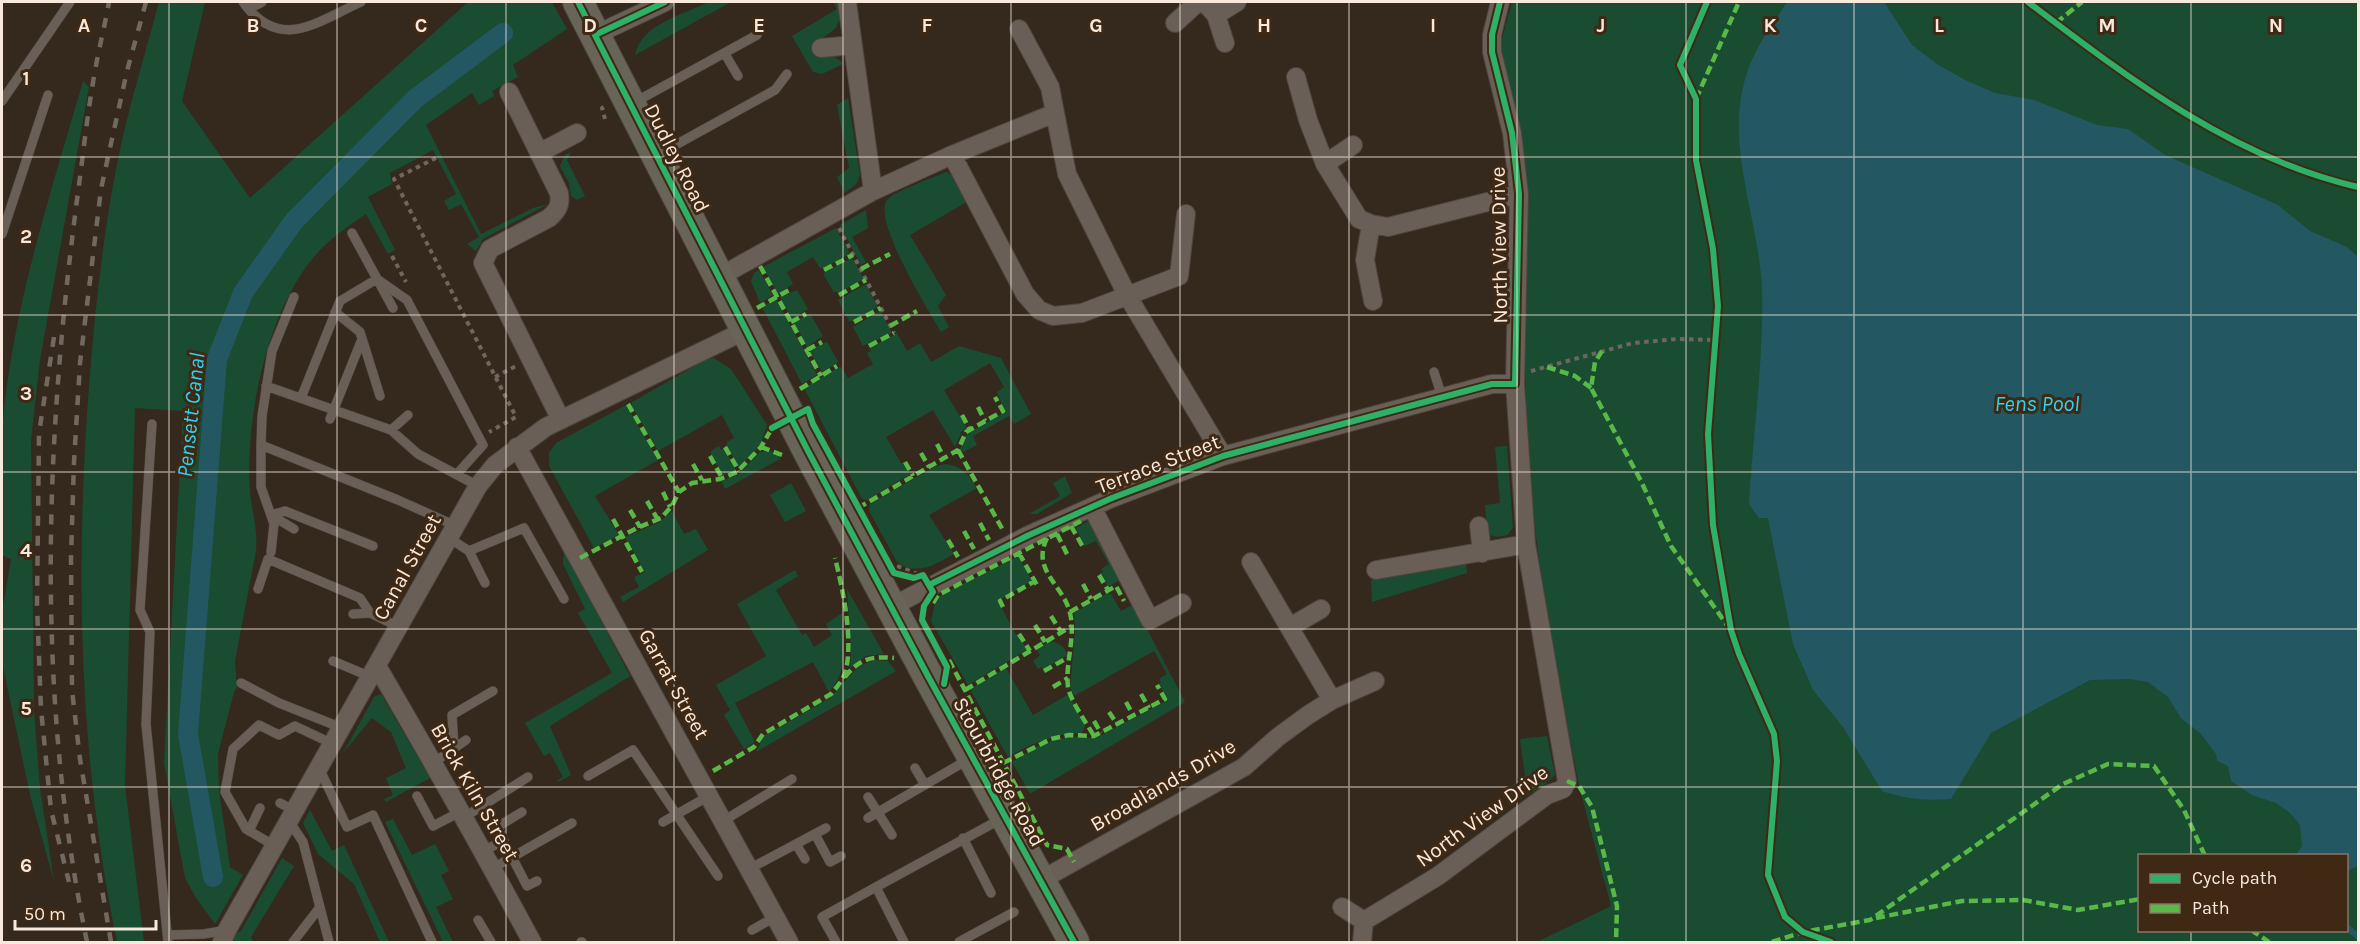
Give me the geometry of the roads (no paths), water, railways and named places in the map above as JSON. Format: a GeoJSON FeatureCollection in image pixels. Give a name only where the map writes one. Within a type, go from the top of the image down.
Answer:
{"type":"FeatureCollection","features":[{"type":"Feature","properties":{"kind":"main road","name":"Dudley Road"},"geometry":{"type":"LineString","coordinates":[[578,2],[746,330]]}},
{"type":"Feature","properties":{"kind":"main road","name":"Stourbridge Road"},"geometry":{"type":"LineString","coordinates":[[746,330],[891,607],[1074,942]]}},
{"type":"Feature","properties":{"kind":"street"},"geometry":{"type":"LineString","coordinates":[[595,35],[664,2]]}},
{"type":"Feature","properties":{"kind":"street"},"geometry":{"type":"LineString","coordinates":[[846,2],[873,191]]}},
{"type":"Feature","properties":{"kind":"street"},"geometry":{"type":"LineString","coordinates":[[1175,23],[1198,2]]}},
{"type":"Feature","properties":{"kind":"street"},"geometry":{"type":"LineString","coordinates":[[1225,44],[1210,8],[1237,2]]}},
{"type":"Feature","properties":{"kind":"street","name":"North View Drive"},"geometry":{"type":"LineString","coordinates":[[1364,921],[1438,876],[1547,795],[1563,789],[1568,781],[1526,544],[1516,377],[1519,194],[1512,134],[1492,52],[1492,35],[1500,2]]}},
{"type":"Feature","properties":{"kind":"street"},"geometry":{"type":"LineString","coordinates":[[1019,29],[1050,87],[1067,174],[1127,295],[1224,456]]}},
{"type":"Feature","properties":{"kind":"street"},"geometry":{"type":"LineString","coordinates":[[821,48],[853,45]]}},
{"type":"Feature","properties":{"kind":"street"},"geometry":{"type":"LineString","coordinates":[[1296,77],[1308,120],[1325,164],[1359,219],[1388,227],[1519,194]]}},
{"type":"Feature","properties":{"kind":"street"},"geometry":{"type":"LineString","coordinates":[[509,92],[559,193],[561,202],[556,212],[549,218],[490,249],[483,263],[561,420]]}},
{"type":"Feature","properties":{"kind":"street"},"geometry":{"type":"LineString","coordinates":[[719,278],[873,191],[1055,113]]}},
{"type":"Feature","properties":{"kind":"street"},"geometry":{"type":"LineString","coordinates":[[539,153],[577,133]]}},
{"type":"Feature","properties":{"kind":"street"},"geometry":{"type":"LineString","coordinates":[[1325,164],[1353,145]]}},
{"type":"Feature","properties":{"kind":"street"},"geometry":{"type":"LineString","coordinates":[[951,156],[1025,294],[1040,310],[1053,316],[1082,313],[1179,276],[1186,214]]}},
{"type":"Feature","properties":{"kind":"street"},"geometry":{"type":"LineString","coordinates":[[1371,224],[1365,260],[1374,301]]}},
{"type":"Feature","properties":{"kind":"street","name":"Canal Street"},"geometry":{"type":"LineString","coordinates":[[225,936],[275,846],[288,812],[319,768],[478,486],[495,465],[546,427],[746,330]]}},
{"type":"Feature","properties":{"kind":"street","name":"Terrace Street"},"geometry":{"type":"LineString","coordinates":[[891,607],[1027,536],[1092,507],[1224,456],[1516,377]]}},
{"type":"Feature","properties":{"kind":"street","name":"Garrat Street"},"geometry":{"type":"LineString","coordinates":[[517,447],[789,942]]}},
{"type":"Feature","properties":{"kind":"street","name":"Terrace Street"},"geometry":{"type":"LineString","coordinates":[[1092,507],[1150,620],[1182,603]]}},
{"type":"Feature","properties":{"kind":"street"},"geometry":{"type":"LineString","coordinates":[[1479,526],[1482,553]]}},
{"type":"Feature","properties":{"kind":"street"},"geometry":{"type":"LineString","coordinates":[[1376,570],[1526,544]]}},
{"type":"Feature","properties":{"kind":"street"},"geometry":{"type":"LineString","coordinates":[[1251,562],[1332,700]]}},
{"type":"Feature","properties":{"kind":"street"},"geometry":{"type":"LineString","coordinates":[[1290,627],[1321,609]]}},
{"type":"Feature","properties":{"kind":"street","name":"Brick Kiln Street"},"geometry":{"type":"LineString","coordinates":[[374,671],[433,763],[461,815],[484,851],[532,942]]}},
{"type":"Feature","properties":{"kind":"street","name":"Broadlands Drive"},"geometry":{"type":"LineString","coordinates":[[1041,880],[1244,767],[1278,736],[1332,700],[1376,681]]}},
{"type":"Feature","properties":{"kind":"street"},"geometry":{"type":"LineString","coordinates":[[1342,907],[1364,921],[1362,942]]}},
{"type":"Feature","properties":{"kind":"lane"},"geometry":{"type":"LineString","coordinates":[[2,101],[70,2]]}},
{"type":"Feature","properties":{"kind":"lane"},"geometry":{"type":"LineString","coordinates":[[246,5],[262,2]]}},
{"type":"Feature","properties":{"kind":"lane"},"geometry":{"type":"LineString","coordinates":[[246,5],[265,23],[277,30],[296,30],[361,2]]}},
{"type":"Feature","properties":{"kind":"lane"},"geometry":{"type":"LineString","coordinates":[[631,104],[757,35]]}},
{"type":"Feature","properties":{"kind":"lane"},"geometry":{"type":"LineString","coordinates":[[725,54],[738,76]]}},
{"type":"Feature","properties":{"kind":"lane"},"geometry":{"type":"LineString","coordinates":[[657,156],[775,90],[787,74]]}},
{"type":"Feature","properties":{"kind":"lane"},"geometry":{"type":"LineString","coordinates":[[2,234],[48,95]]}},
{"type":"Feature","properties":{"kind":"lane"},"geometry":{"type":"LineString","coordinates":[[352,233],[393,308]]}},
{"type":"Feature","properties":{"kind":"lane"},"geometry":{"type":"LineString","coordinates":[[301,398],[340,301],[377,279]]}},
{"type":"Feature","properties":{"kind":"lane"},"geometry":{"type":"LineString","coordinates":[[377,279],[407,300],[483,445],[457,474]]}},
{"type":"Feature","properties":{"kind":"lane"},"geometry":{"type":"LineString","coordinates":[[271,552],[274,524],[261,487],[261,445],[266,386],[272,351],[294,297]]}},
{"type":"Feature","properties":{"kind":"lane"},"geometry":{"type":"LineString","coordinates":[[335,312],[360,332],[380,396]]}},
{"type":"Feature","properties":{"kind":"lane"},"geometry":{"type":"LineString","coordinates":[[330,419],[362,339]]}},
{"type":"Feature","properties":{"kind":"lane"},"geometry":{"type":"LineString","coordinates":[[1434,372],[1442,397]]}},
{"type":"Feature","properties":{"kind":"lane"},"geometry":{"type":"LineString","coordinates":[[266,386],[391,430],[418,454],[478,486]]}},
{"type":"Feature","properties":{"kind":"lane"},"geometry":{"type":"LineString","coordinates":[[391,430],[408,415]]}},
{"type":"Feature","properties":{"kind":"lane"},"geometry":{"type":"LineString","coordinates":[[152,424],[140,610],[150,632],[146,724],[168,939],[204,934],[225,936]]}},
{"type":"Feature","properties":{"kind":"lane"},"geometry":{"type":"LineString","coordinates":[[261,445],[323,472],[398,500],[453,532],[470,551],[485,583]]}},
{"type":"Feature","properties":{"kind":"lane"},"geometry":{"type":"LineString","coordinates":[[271,515],[285,511],[373,546]]}},
{"type":"Feature","properties":{"kind":"lane"},"geometry":{"type":"LineString","coordinates":[[271,515],[294,529]]}},
{"type":"Feature","properties":{"kind":"lane"},"geometry":{"type":"LineString","coordinates":[[470,551],[524,528],[564,599]]}},
{"type":"Feature","properties":{"kind":"lane"},"geometry":{"type":"LineString","coordinates":[[258,589],[268,559],[360,598],[369,613]]}},
{"type":"Feature","properties":{"kind":"lane"},"geometry":{"type":"LineString","coordinates":[[353,614],[369,613],[399,627]]}},
{"type":"Feature","properties":{"kind":"lane"},"geometry":{"type":"LineString","coordinates":[[333,661],[374,671]]}},
{"type":"Feature","properties":{"kind":"lane"},"geometry":{"type":"LineString","coordinates":[[241,683],[279,703],[342,728]]}},
{"type":"Feature","properties":{"kind":"lane"},"geometry":{"type":"LineString","coordinates":[[454,748],[452,715],[493,691]]}},
{"type":"Feature","properties":{"kind":"lane"},"geometry":{"type":"LineString","coordinates":[[275,846],[246,829],[225,792],[233,749],[259,724],[279,735],[295,726],[333,744]]}},
{"type":"Feature","properties":{"kind":"lane"},"geometry":{"type":"LineString","coordinates":[[433,763],[466,740]]}},
{"type":"Feature","properties":{"kind":"lane"},"geometry":{"type":"LineString","coordinates":[[588,776],[633,750],[718,876]]}},
{"type":"Feature","properties":{"kind":"lane"},"geometry":{"type":"LineString","coordinates":[[868,818],[972,757]]}},
{"type":"Feature","properties":{"kind":"lane"},"geometry":{"type":"LineString","coordinates":[[319,768],[347,827],[373,815],[432,942]]}},
{"type":"Feature","properties":{"kind":"lane"},"geometry":{"type":"LineString","coordinates":[[915,768],[925,785]]}},
{"type":"Feature","properties":{"kind":"lane"},"geometry":{"type":"LineString","coordinates":[[417,796],[433,826],[461,815],[528,777]]}},
{"type":"Feature","properties":{"kind":"lane"},"geometry":{"type":"LineString","coordinates":[[723,821],[792,779]]}},
{"type":"Feature","properties":{"kind":"lane"},"geometry":{"type":"LineString","coordinates":[[663,822],[709,796]]}},
{"type":"Feature","properties":{"kind":"lane"},"geometry":{"type":"LineString","coordinates":[[868,796],[892,835]]}},
{"type":"Feature","properties":{"kind":"lane"},"geometry":{"type":"LineString","coordinates":[[249,831],[260,808]]}},
{"type":"Feature","properties":{"kind":"lane"},"geometry":{"type":"LineString","coordinates":[[288,812],[303,842],[329,942]]}},
{"type":"Feature","properties":{"kind":"lane"},"geometry":{"type":"LineString","coordinates":[[484,851],[504,840],[497,827],[522,812]]}},
{"type":"Feature","properties":{"kind":"lane"},"geometry":{"type":"LineString","coordinates":[[836,942],[822,916],[963,838],[1006,817]]}},
{"type":"Feature","properties":{"kind":"lane"},"geometry":{"type":"LineString","coordinates":[[493,868],[572,823]]}},
{"type":"Feature","properties":{"kind":"lane"},"geometry":{"type":"LineString","coordinates":[[749,869],[826,828]]}},
{"type":"Feature","properties":{"kind":"lane"},"geometry":{"type":"LineString","coordinates":[[815,834],[830,862],[841,855]]}},
{"type":"Feature","properties":{"kind":"lane"},"geometry":{"type":"LineString","coordinates":[[963,838],[991,893]]}},
{"type":"Feature","properties":{"kind":"lane"},"geometry":{"type":"LineString","coordinates":[[796,844],[804,859]]}},
{"type":"Feature","properties":{"kind":"lane"},"geometry":{"type":"LineString","coordinates":[[512,857],[527,886],[537,881]]}},
{"type":"Feature","properties":{"kind":"lane"},"geometry":{"type":"LineString","coordinates":[[876,887],[902,942]]}},
{"type":"Feature","properties":{"kind":"lane"},"geometry":{"type":"LineString","coordinates":[[293,942],[320,907]]}},
{"type":"Feature","properties":{"kind":"lane"},"geometry":{"type":"LineString","coordinates":[[959,942],[1014,912]]}},
{"type":"Feature","properties":{"kind":"lane"},"geometry":{"type":"LineString","coordinates":[[752,930],[775,917]]}},
{"type":"Feature","properties":{"kind":"lane"},"geometry":{"type":"LineString","coordinates":[[478,920],[492,942]]}},
{"type":"Feature","properties":{"kind":"water","name":"Fens Pool"},"geometry":{"type":"Polygon","coordinates":[[[1787,2],[1884,2],[1912,45],[1937,64],[1965,80],[1995,93],[2034,100],[2097,125],[2128,129],[2165,155],[2278,205],[2310,231],[2347,247],[2358,257],[2358,866],[2348,871],[2348,854],[2297,854],[2302,846],[2300,825],[2290,813],[2276,803],[2252,795],[2231,781],[2228,766],[2217,761],[2216,754],[2201,734],[2181,718],[2168,697],[2148,682],[2130,679],[2090,680],[1991,733],[1951,799],[1916,799],[1882,791],[1843,727],[1813,690],[1793,644],[1768,518],[1759,518],[1749,504],[1760,370],[1762,289],[1760,262],[1740,154],[1739,127],[1741,100],[1747,73],[1765,36],[1787,2]]]}},
{"type":"Feature","properties":{"kind":"waterway","name":"Pensett Canal"},"geometry":{"type":"LineString","coordinates":[[213,877],[188,734],[217,359],[243,293],[294,221],[415,99],[503,33]]}},
{"type":"Feature","properties":{"kind":"waterway"},"geometry":{"type":"LineString","coordinates":[[2348,928],[2358,937]]}},
{"type":"Feature","properties":{"kind":"railway"},"geometry":{"type":"LineString","coordinates":[[87,942],[70,848],[59,754],[53,659],[51,564],[53,469],[67,279],[90,100],[109,2]]}},
{"type":"Feature","properties":{"kind":"railway"},"geometry":{"type":"LineString","coordinates":[[111,942],[80,759],[72,690],[71,557],[74,462],[80,363],[101,189],[127,71],[146,2]]}},
{"type":"Feature","properties":{"kind":"railway"},"geometry":{"type":"LineString","coordinates":[[54,337],[39,433],[37,605],[41,709],[51,810],[69,882]]}}]}
